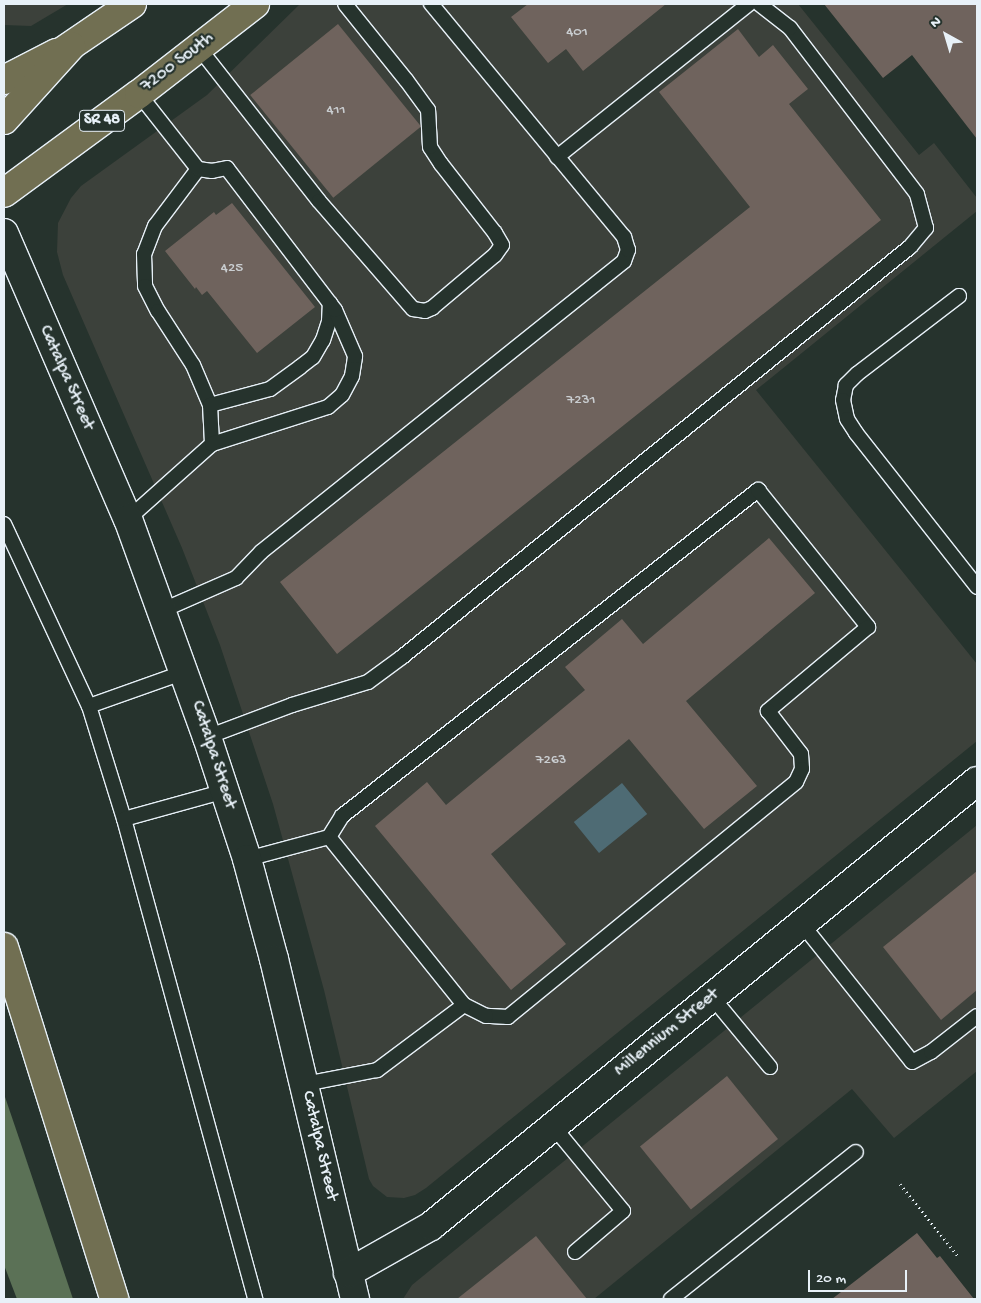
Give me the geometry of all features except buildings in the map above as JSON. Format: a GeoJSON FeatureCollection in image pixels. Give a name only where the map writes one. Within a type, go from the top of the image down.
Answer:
{"type":"FeatureCollection","features":[{"type":"Feature","properties":{"kind":"main road"},"geometry":{"type":"LineString","coordinates":[[4,90],[132,4]]}},
{"type":"Feature","properties":{"kind":"main road","name":"7200 South"},"geometry":{"type":"LineString","coordinates":[[4,193],[139,94],[255,4]]}},
{"type":"Feature","properties":{"kind":"main road"},"geometry":{"type":"LineString","coordinates":[[4,80],[71,46]]}},
{"type":"Feature","properties":{"kind":"main road"},"geometry":{"type":"LineString","coordinates":[[4,120],[71,46]]}},
{"type":"Feature","properties":{"kind":"main road"},"geometry":{"type":"LineString","coordinates":[[4,947],[114,1299]]}},
{"type":"Feature","properties":{"kind":"street","name":"Catalpa Street"},"geometry":{"type":"LineString","coordinates":[[4,233],[128,519],[163,610],[207,736],[247,859],[305,1084],[354,1299]]}},
{"type":"Feature","properties":{"kind":"street","name":"Millennium Street"},"geometry":{"type":"LineString","coordinates":[[348,1273],[431,1226],[977,781]]}},
{"type":"Feature","properties":{"kind":"lane"},"geometry":{"type":"LineString","coordinates":[[199,48],[319,201],[414,309],[424,311],[432,308],[495,255],[502,245],[495,233],[440,164],[430,148],[428,110],[345,4]]}},
{"type":"Feature","properties":{"kind":"lane"},"geometry":{"type":"LineString","coordinates":[[163,610],[236,578],[260,552],[624,261],[628,250],[624,237],[430,4]]}},
{"type":"Feature","properties":{"kind":"lane"},"geometry":{"type":"LineString","coordinates":[[557,157],[749,4]]}},
{"type":"Feature","properties":{"kind":"lane"},"geometry":{"type":"LineString","coordinates":[[207,736],[292,705],[368,682],[402,657],[910,248],[926,228],[917,194],[790,28],[759,4]]}},
{"type":"Feature","properties":{"kind":"lane"},"geometry":{"type":"LineString","coordinates":[[128,519],[212,444],[328,407],[342,395],[352,376],[355,356],[330,303],[227,168],[212,171],[198,169],[139,94]]}},
{"type":"Feature","properties":{"kind":"lane"},"geometry":{"type":"LineString","coordinates":[[198,169],[155,226],[144,254],[145,286],[158,311],[193,365],[210,405],[212,444]]}},
{"type":"Feature","properties":{"kind":"lane"},"geometry":{"type":"LineString","coordinates":[[959,296],[857,374],[846,385],[844,400],[847,419],[856,433],[977,587]]}},
{"type":"Feature","properties":{"kind":"lane"},"geometry":{"type":"LineString","coordinates":[[210,405],[270,389],[313,356],[322,340],[329,321],[330,303]]}},
{"type":"Feature","properties":{"kind":"lane"},"geometry":{"type":"LineString","coordinates":[[247,859],[328,837],[342,816],[758,490],[868,627],[768,711],[801,754],[802,769],[796,782],[508,1017],[486,1016],[464,1004],[328,837]]}},
{"type":"Feature","properties":{"kind":"lane"},"geometry":{"type":"LineString","coordinates":[[4,524],[89,706],[124,819],[255,1299]]}},
{"type":"Feature","properties":{"kind":"lane"},"geometry":{"type":"LineString","coordinates":[[89,706],[185,672]]}},
{"type":"Feature","properties":{"kind":"lane"},"geometry":{"type":"LineString","coordinates":[[124,819],[225,791]]}},
{"type":"Feature","properties":{"kind":"lane"},"geometry":{"type":"LineString","coordinates":[[802,924],[912,1062],[931,1052],[977,1016]]}},
{"type":"Feature","properties":{"kind":"lane"},"geometry":{"type":"LineString","coordinates":[[712,997],[770,1067]]}},
{"type":"Feature","properties":{"kind":"lane"},"geometry":{"type":"LineString","coordinates":[[305,1084],[377,1070],[464,1004]]}},
{"type":"Feature","properties":{"kind":"lane"},"geometry":{"type":"LineString","coordinates":[[553,1126],[623,1211],[575,1252]]}},
{"type":"Feature","properties":{"kind":"lane"},"geometry":{"type":"LineString","coordinates":[[671,1299],[856,1152]]}},
{"type":"Feature","properties":{"kind":"path"},"geometry":{"type":"LineString","coordinates":[[900,1184],[958,1256]]}},
{"type":"Feature","properties":{"kind":"shaded area"},"geometry":{"type":"Polygon","coordinates":[[[4,4],[68,4],[31,26],[4,25],[4,4]]]}},
{"type":"Feature","properties":{"kind":"shaded area"},"geometry":{"type":"Polygon","coordinates":[[[300,4],[798,4],[919,155],[934,143],[977,198],[977,211],[756,390],[977,664],[977,741],[426,1188],[415,1195],[404,1198],[387,1197],[373,1186],[369,1179],[324,990],[273,804],[220,645],[182,548],[63,275],[57,252],[58,223],[71,198],[81,186],[207,95],[300,4]]]}},
{"type":"Feature","properties":{"kind":"shaded area"},"geometry":{"type":"Polygon","coordinates":[[[977,825],[977,1071],[894,1138],[852,1089],[594,1299],[403,1299],[412,1285],[977,825]]]}},
{"type":"Feature","properties":{"kind":"green space"},"geometry":{"type":"Polygon","coordinates":[[[4,1094],[73,1299],[17,1299],[4,1265],[4,1094]]]}},
{"type":"Feature","properties":{"kind":"water"},"geometry":{"type":"Polygon","coordinates":[[[622,783],[647,814],[599,853],[574,822],[622,783]]]}}]}
